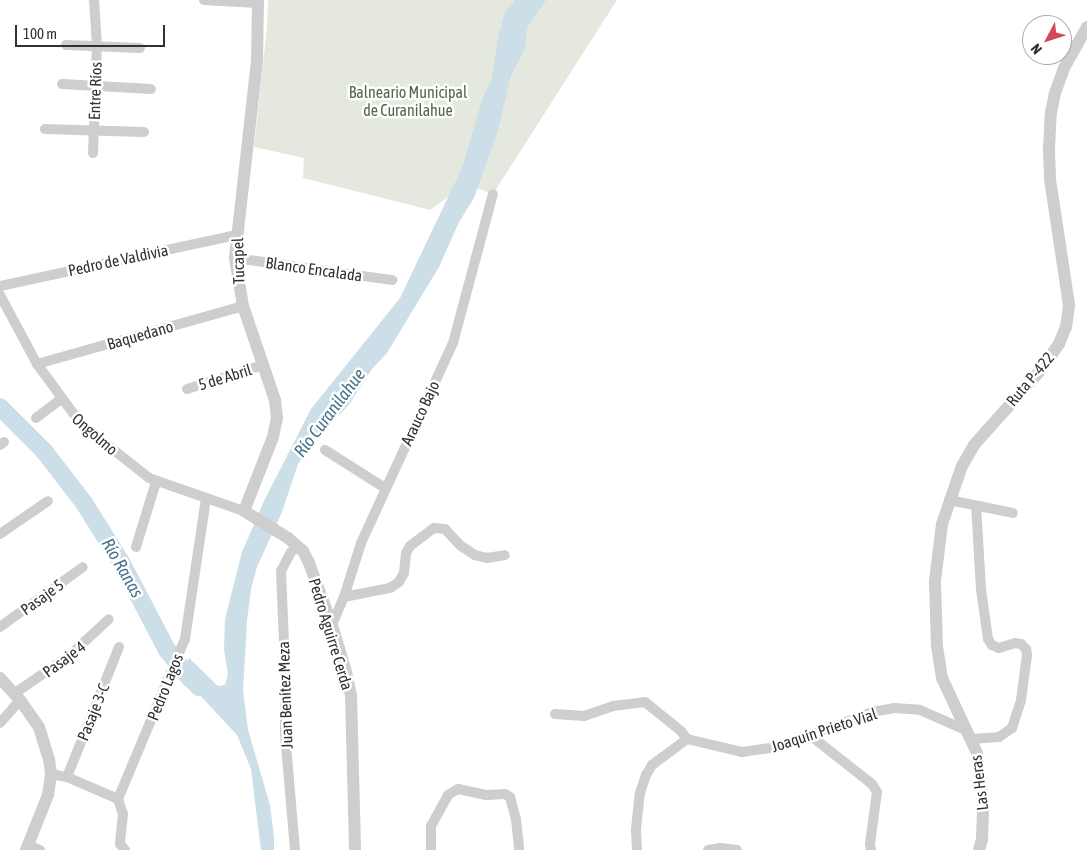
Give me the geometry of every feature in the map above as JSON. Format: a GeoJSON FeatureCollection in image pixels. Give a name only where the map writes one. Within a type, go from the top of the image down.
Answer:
{"type":"FeatureCollection","features":[{"type":"Feature","properties":{"kind":"street","name":"Entre Ríos"},"geometry":{"type":"LineString","coordinates":[[93,153],[97,46],[94,0]]}},
{"type":"Feature","properties":{"kind":"street"},"geometry":{"type":"LineString","coordinates":[[204,0],[258,1]]}},
{"type":"Feature","properties":{"kind":"street","name":"Tucapel"},"geometry":{"type":"LineString","coordinates":[[247,512],[276,427],[275,400],[243,306],[235,258],[236,235],[257,61],[258,1]]}},
{"type":"Feature","properties":{"kind":"street","name":"Ruta P-422"},"geometry":{"type":"LineString","coordinates":[[960,720],[942,678],[935,615],[935,581],[942,524],[962,466],[974,445],[1040,371],[1059,344],[1066,326],[1069,305],[1050,179],[1051,113],[1054,93],[1064,68],[1087,28]]}},
{"type":"Feature","properties":{"kind":"street"},"geometry":{"type":"LineString","coordinates":[[66,45],[140,48]]}},
{"type":"Feature","properties":{"kind":"street"},"geometry":{"type":"LineString","coordinates":[[62,84],[150,89]]}},
{"type":"Feature","properties":{"kind":"street"},"geometry":{"type":"LineString","coordinates":[[45,129],[144,132]]}},
{"type":"Feature","properties":{"kind":"street","name":"Arauco Bajo"},"geometry":{"type":"LineString","coordinates":[[332,625],[344,597],[361,543],[453,343],[493,194]]}},
{"type":"Feature","properties":{"kind":"street","name":"Pedro de Valdivia"},"geometry":{"type":"LineString","coordinates":[[0,286],[236,235]]}},
{"type":"Feature","properties":{"kind":"street","name":"Blanco Encalada"},"geometry":{"type":"LineString","coordinates":[[235,258],[392,280]]}},
{"type":"Feature","properties":{"kind":"street","name":"Ongolmo"},"geometry":{"type":"LineString","coordinates":[[0,295],[37,364],[60,399],[82,425],[156,482],[247,512]]}},
{"type":"Feature","properties":{"kind":"street","name":"Baquedano"},"geometry":{"type":"LineString","coordinates":[[37,364],[243,306]]}},
{"type":"Feature","properties":{"kind":"street","name":"5 de Abril"},"geometry":{"type":"LineString","coordinates":[[187,389],[263,365]]}},
{"type":"Feature","properties":{"kind":"street"},"geometry":{"type":"LineString","coordinates":[[36,418],[60,399]]}},
{"type":"Feature","properties":{"kind":"street"},"geometry":{"type":"LineString","coordinates":[[326,450],[385,488]]}},
{"type":"Feature","properties":{"kind":"street"},"geometry":{"type":"LineString","coordinates":[[136,547],[156,482]]}},
{"type":"Feature","properties":{"kind":"street","name":"Pedro Lagos"},"geometry":{"type":"LineString","coordinates":[[118,799],[172,675],[188,630],[192,586],[206,499]]}},
{"type":"Feature","properties":{"kind":"street"},"geometry":{"type":"LineString","coordinates":[[949,500],[1013,513]]}},
{"type":"Feature","properties":{"kind":"street"},"geometry":{"type":"LineString","coordinates":[[0,534],[48,501]]}},
{"type":"Feature","properties":{"kind":"street"},"geometry":{"type":"LineString","coordinates":[[970,735],[999,737],[1012,728],[1021,700],[1027,655],[1026,649],[1022,644],[1015,643],[999,648],[992,645],[988,639],[981,589],[976,506]]}},
{"type":"Feature","properties":{"kind":"street","name":"Pedro Aguirre Cerda"},"geometry":{"type":"LineString","coordinates":[[247,512],[288,538],[298,547],[309,563],[332,625],[351,695],[355,850]]}},
{"type":"Feature","properties":{"kind":"street"},"geometry":{"type":"LineString","coordinates":[[344,597],[390,588],[399,582],[404,573],[406,553],[410,546],[434,528],[444,529],[461,546],[475,556],[487,558],[505,556]]}},
{"type":"Feature","properties":{"kind":"street","name":"Juan Benítez Meza"},"geometry":{"type":"LineString","coordinates":[[295,850],[285,733],[281,571],[288,556],[298,547]]}},
{"type":"Feature","properties":{"kind":"street","name":"Pasaje 5"},"geometry":{"type":"LineString","coordinates":[[0,627],[83,567]]}},
{"type":"Feature","properties":{"kind":"street","name":"Pasaje 4"},"geometry":{"type":"LineString","coordinates":[[0,723],[18,696],[69,656],[109,619]]}},
{"type":"Feature","properties":{"kind":"street","name":"Pasaje 3-C"},"geometry":{"type":"LineString","coordinates":[[67,777],[119,647]]}},
{"type":"Feature","properties":{"kind":"street"},"geometry":{"type":"LineString","coordinates":[[0,678],[18,696],[42,733],[48,750],[50,774],[46,800],[31,848]]}},
{"type":"Feature","properties":{"kind":"street"},"geometry":{"type":"LineString","coordinates":[[555,714],[584,716],[613,706],[645,702],[681,731],[687,739],[652,765],[646,775],[640,793],[636,828],[637,850]]}},
{"type":"Feature","properties":{"kind":"street","name":"Joaquín Prieto Vial"},"geometry":{"type":"LineString","coordinates":[[687,739],[742,752],[783,746],[872,712],[894,708],[920,710],[970,735]]}},
{"type":"Feature","properties":{"kind":"street","name":"Las Heras"},"geometry":{"type":"LineString","coordinates":[[960,720],[970,735],[976,753],[983,800],[983,830],[979,850]]}},
{"type":"Feature","properties":{"kind":"street"},"geometry":{"type":"LineString","coordinates":[[811,736],[872,784],[877,792],[870,844],[871,850]]}},
{"type":"Feature","properties":{"kind":"street"},"geometry":{"type":"LineString","coordinates":[[50,774],[67,777],[118,799],[122,814],[122,847]]}},
{"type":"Feature","properties":{"kind":"street"},"geometry":{"type":"LineString","coordinates":[[431,850],[431,826],[448,795],[458,789],[487,795],[505,794],[510,796],[516,819],[519,850]]}},
{"type":"Feature","properties":{"kind":"street"},"geometry":{"type":"LineString","coordinates":[[708,850],[720,848],[737,850]]}},
{"type":"Feature","properties":{"kind":"green space","name":"Balneario Municipal de Curanilahue"},"geometry":{"type":"Polygon","coordinates":[[[268,0],[617,0],[493,194],[466,184],[430,210],[303,178],[304,158],[254,147],[267,27],[268,0]]]}},
{"type":"Feature","properties":{"kind":"water","name":"Río Curanilahue"},"geometry":{"type":"Polygon","coordinates":[[[515,0],[546,0],[527,28],[525,49],[511,75],[498,130],[474,198],[459,222],[439,267],[387,353],[372,369],[348,406],[317,438],[298,464],[282,512],[257,567],[251,589],[247,621],[243,690],[248,730],[270,805],[274,837],[274,850],[261,850],[251,769],[237,735],[181,675],[189,658],[218,686],[225,685],[228,674],[224,650],[225,619],[242,552],[265,499],[311,409],[400,298],[462,168],[482,100],[492,78],[498,37],[505,12],[515,0]]]}},
{"type":"Feature","properties":{"kind":"waterway","name":"Río Ranas"},"geometry":{"type":"LineString","coordinates":[[0,407],[44,451],[84,503],[121,562],[167,650],[199,687]]}}]}
